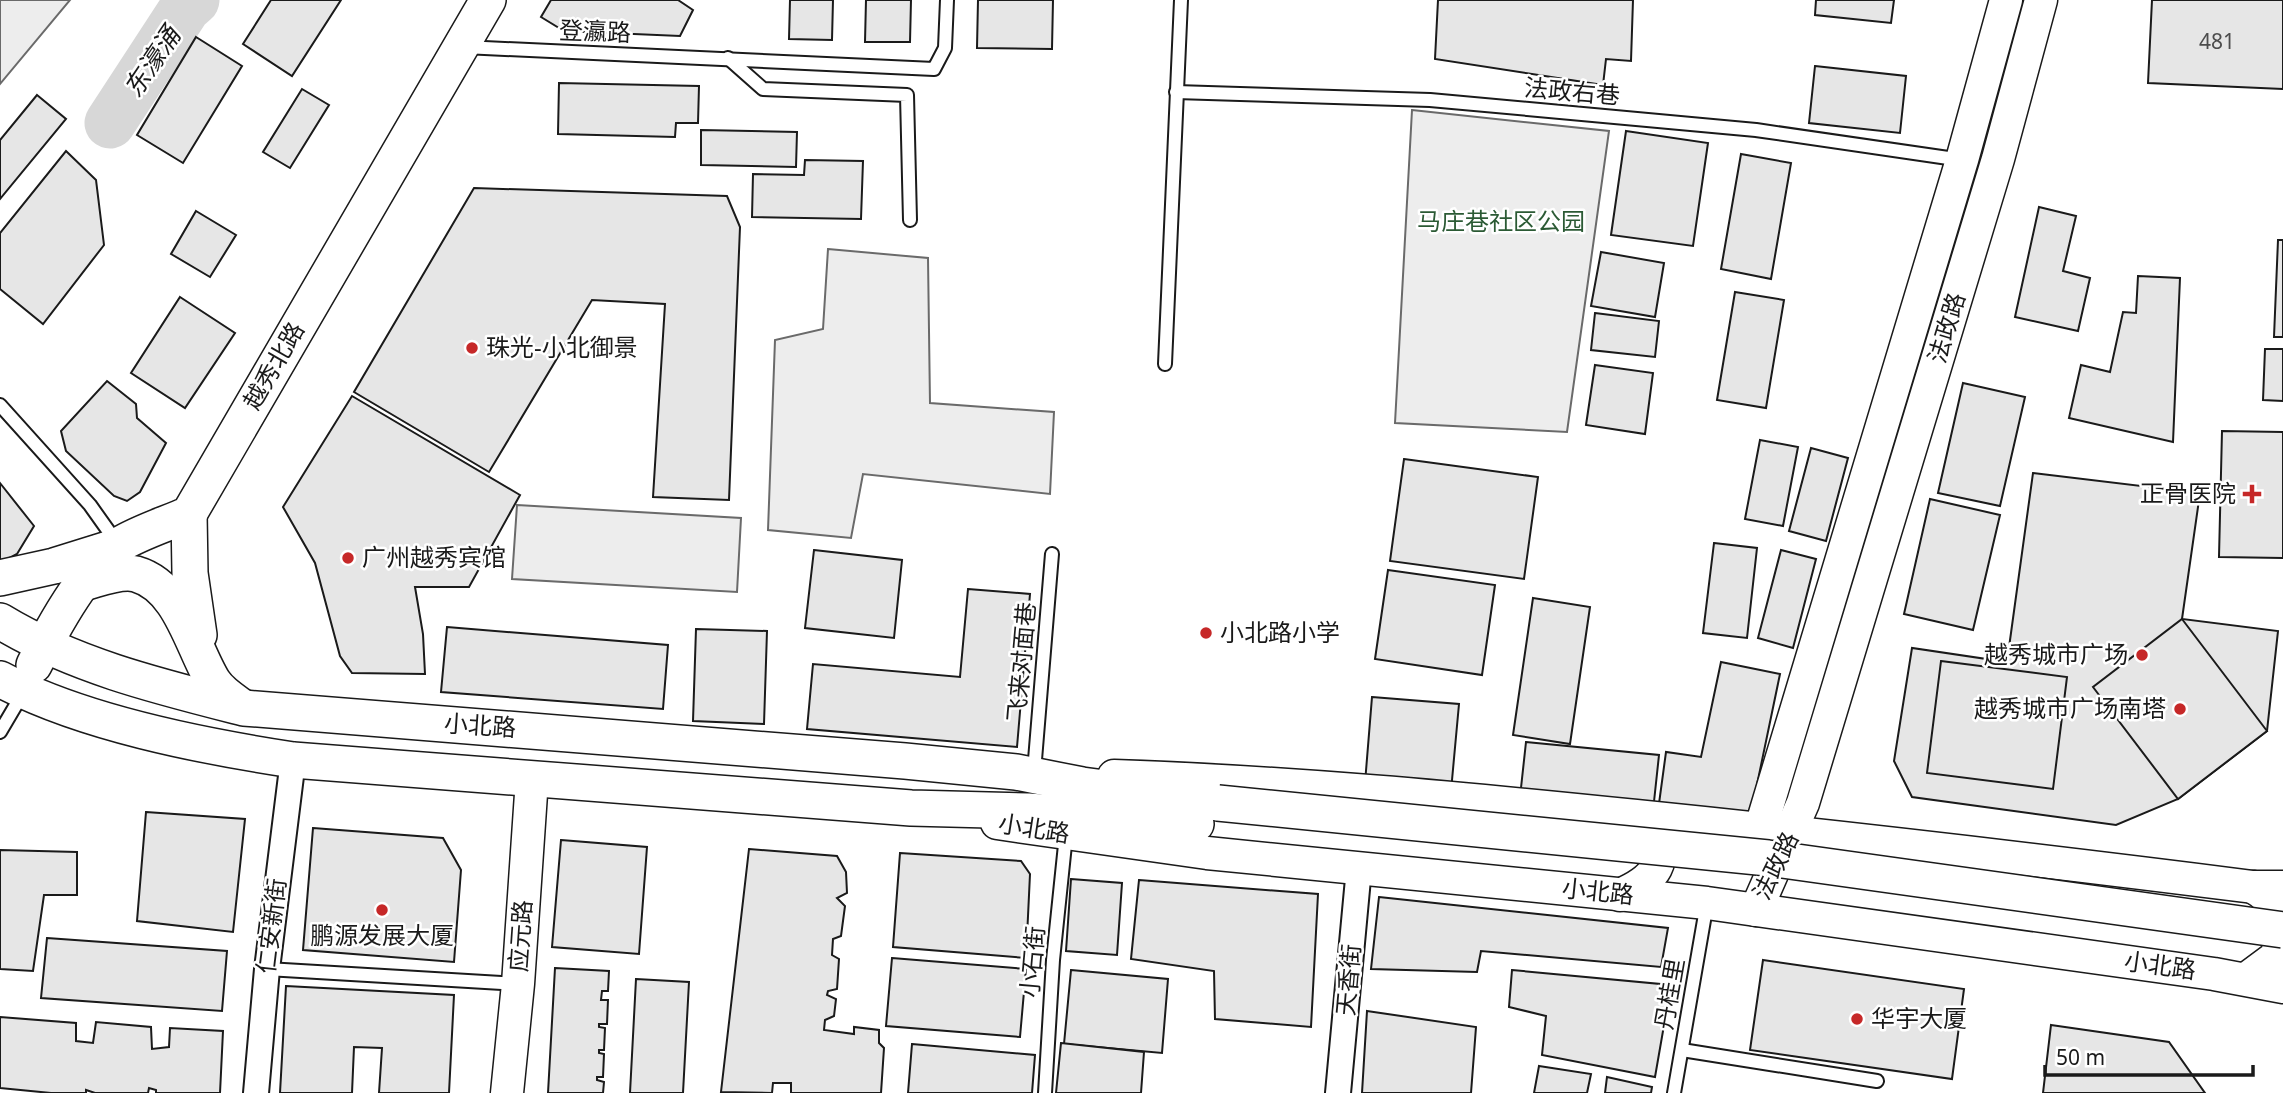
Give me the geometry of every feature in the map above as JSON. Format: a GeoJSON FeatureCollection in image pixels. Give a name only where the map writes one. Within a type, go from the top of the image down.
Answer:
{"type":"FeatureCollection","features":[{"type":"Feature","properties":{"kind":"main road","name":"越秀北路"},"geometry":{"type":"LineString","coordinates":[[189,514],[488,0]]}},
{"type":"Feature","properties":{"kind":"main road"},"geometry":{"type":"LineString","coordinates":[[0,578],[54,566],[118,545],[189,514],[190,573],[206,666]]}},
{"type":"Feature","properties":{"kind":"main road"},"geometry":{"type":"LineString","coordinates":[[12,685],[44,645],[83,583],[118,545]]}},
{"type":"Feature","properties":{"kind":"main road"},"geometry":{"type":"LineString","coordinates":[[83,583],[119,574],[134,574],[147,579],[177,609],[214,683],[244,708]]}},
{"type":"Feature","properties":{"kind":"main road","name":"小北路"},"geometry":{"type":"LineString","coordinates":[[0,621],[44,645],[140,681],[244,708],[698,743],[1025,772],[1221,815],[1823,886],[2283,952]]}},
{"type":"Feature","properties":{"kind":"main road","name":"小北路"},"geometry":{"type":"LineString","coordinates":[[12,685],[179,738],[293,760],[911,808],[1221,815],[1768,858],[2283,930]]}},
{"type":"Feature","properties":{"kind":"street","name":"法政路"},"geometry":{"type":"LineString","coordinates":[[1756,910],[1761,827],[1962,160],[2006,0]]}},
{"type":"Feature","properties":{"kind":"street","name":"法政路"},"geometry":{"type":"LineString","coordinates":[[1756,910],[1794,831],[1994,172],[2041,0]]}},
{"type":"Feature","properties":{"kind":"street","name":"仁安新街"},"geometry":{"type":"LineString","coordinates":[[256,1093],[267,969],[293,760]]}},
{"type":"Feature","properties":{"kind":"street","name":"小北路"},"geometry":{"type":"LineString","coordinates":[[1025,772],[1278,784],[1761,827],[2268,887]]}},
{"type":"Feature","properties":{"kind":"street","name":"应元路"},"geometry":{"type":"LineString","coordinates":[[507,1093],[518,984],[532,779]]}},
{"type":"Feature","properties":{"kind":"street","name":"小北路"},"geometry":{"type":"LineString","coordinates":[[911,808],[1066,834],[1707,903],[2246,979],[2283,987]]}},
{"type":"Feature","properties":{"kind":"street"},"geometry":{"type":"LineString","coordinates":[[1620,895],[1650,879],[1658,865],[1654,837],[1636,816]]}},
{"type":"Feature","properties":{"kind":"street","name":"天香街"},"geometry":{"type":"LineString","coordinates":[[1338,1093],[1359,867]]}},
{"type":"Feature","properties":{"kind":"street"},"geometry":{"type":"LineString","coordinates":[[2246,979],[2277,956],[2282,931],[2280,913],[2268,887]]}},
{"type":"Feature","properties":{"kind":"lane","name":"登瀛路"},"geometry":{"type":"LineString","coordinates":[[461,47],[934,69],[946,48],[947,0]]}},
{"type":"Feature","properties":{"kind":"lane"},"geometry":{"type":"LineString","coordinates":[[1165,364],[1181,0]]}},
{"type":"Feature","properties":{"kind":"lane"},"geometry":{"type":"LineString","coordinates":[[728,58],[763,89],[907,95],[910,220]]}},
{"type":"Feature","properties":{"kind":"lane","name":"法政右巷"},"geometry":{"type":"LineString","coordinates":[[1176,92],[1430,100],[1756,130],[1962,160]]}},
{"type":"Feature","properties":{"kind":"lane"},"geometry":{"type":"LineString","coordinates":[[0,405],[90,505],[118,545]]}},
{"type":"Feature","properties":{"kind":"lane","name":"飞来对面巷"},"geometry":{"type":"LineString","coordinates":[[1025,772],[1052,554]]}},
{"type":"Feature","properties":{"kind":"lane"},"geometry":{"type":"LineString","coordinates":[[0,732],[12,685]]}},
{"type":"Feature","properties":{"kind":"lane","name":"小石街"},"geometry":{"type":"LineString","coordinates":[[1045,1093],[1053,960],[1066,834]]}},
{"type":"Feature","properties":{"kind":"lane","name":"丹桂里"},"geometry":{"type":"LineString","coordinates":[[1674,1093],[1707,903]]}},
{"type":"Feature","properties":{"kind":"lane"},"geometry":{"type":"LineString","coordinates":[[267,969],[518,984]]}},
{"type":"Feature","properties":{"kind":"lane"},"geometry":{"type":"LineString","coordinates":[[1682,1050],[1877,1081]]}},
{"type":"Feature","properties":{"kind":"shaded area"},"geometry":{"type":"Polygon","coordinates":[[[0,0],[70,0],[0,84],[0,0]]]}},
{"type":"Feature","properties":{"kind":"shaded area","name":"马庄巷社区公园"},"geometry":{"type":"Polygon","coordinates":[[[1412,110],[1609,131],[1567,432],[1395,423],[1412,110]]]}},
{"type":"Feature","properties":{"kind":"shaded area"},"geometry":{"type":"Polygon","coordinates":[[[828,249],[928,258],[930,403],[1054,412],[1050,494],[863,474],[851,538],[768,530],[775,340],[823,329],[828,249]]]}},
{"type":"Feature","properties":{"kind":"shaded area"},"geometry":{"type":"Polygon","coordinates":[[[517,505],[741,518],[737,592],[512,579],[517,505]]]}},
{"type":"Feature","properties":{"kind":"building"},"geometry":{"type":"Polygon","coordinates":[[[271,0],[341,0],[292,76],[243,44],[271,0]]]}},
{"type":"Feature","properties":{"kind":"building"},"geometry":{"type":"Polygon","coordinates":[[[551,0],[678,0],[693,10],[680,36],[564,31],[541,17],[551,0]]]}},
{"type":"Feature","properties":{"kind":"building"},"geometry":{"type":"Polygon","coordinates":[[[790,0],[833,0],[832,40],[789,39],[790,0]]]}},
{"type":"Feature","properties":{"kind":"building"},"geometry":{"type":"Polygon","coordinates":[[[866,0],[911,0],[910,42],[865,42],[866,0]]]}},
{"type":"Feature","properties":{"kind":"building"},"geometry":{"type":"Polygon","coordinates":[[[978,0],[1053,0],[1052,49],[977,48],[978,0]]]}},
{"type":"Feature","properties":{"kind":"building"},"geometry":{"type":"Polygon","coordinates":[[[1438,0],[1633,0],[1631,61],[1606,59],[1603,85],[1435,59],[1438,0]]]}},
{"type":"Feature","properties":{"kind":"building"},"geometry":{"type":"Polygon","coordinates":[[[1816,0],[1894,0],[1891,23],[1815,15],[1816,0]]]}},
{"type":"Feature","properties":{"kind":"building"},"geometry":{"type":"Polygon","coordinates":[[[2152,0],[2283,0],[2283,89],[2148,83],[2152,0]]]}},
{"type":"Feature","properties":{"kind":"building"},"geometry":{"type":"Polygon","coordinates":[[[196,37],[242,66],[183,163],[137,135],[196,37]]]}},
{"type":"Feature","properties":{"kind":"building"},"geometry":{"type":"Polygon","coordinates":[[[1815,66],[1906,76],[1900,133],[1809,123],[1815,66]]]}},
{"type":"Feature","properties":{"kind":"building"},"geometry":{"type":"Polygon","coordinates":[[[559,83],[699,86],[698,123],[676,123],[675,137],[558,134],[559,83]]]}},
{"type":"Feature","properties":{"kind":"building"},"geometry":{"type":"Polygon","coordinates":[[[302,89],[329,105],[290,168],[263,152],[302,89]]]}},
{"type":"Feature","properties":{"kind":"building"},"geometry":{"type":"Polygon","coordinates":[[[37,95],[66,119],[0,199],[0,140],[37,95]]]}},
{"type":"Feature","properties":{"kind":"building"},"geometry":{"type":"Polygon","coordinates":[[[701,130],[797,132],[796,167],[701,165],[701,130]]]}},
{"type":"Feature","properties":{"kind":"building"},"geometry":{"type":"Polygon","coordinates":[[[1626,131],[1708,143],[1693,246],[1611,235],[1626,131]]]}},
{"type":"Feature","properties":{"kind":"building"},"geometry":{"type":"Polygon","coordinates":[[[66,151],[96,180],[104,245],[43,324],[0,289],[0,233],[66,151]]]}},
{"type":"Feature","properties":{"kind":"building"},"geometry":{"type":"Polygon","coordinates":[[[1741,154],[1791,163],[1771,279],[1721,269],[1741,154]]]}},
{"type":"Feature","properties":{"kind":"building"},"geometry":{"type":"Polygon","coordinates":[[[805,160],[863,161],[861,219],[752,217],[753,174],[804,175],[805,160]]]}},
{"type":"Feature","properties":{"kind":"building","name":"珠光-小北御景"},"geometry":{"type":"Polygon","coordinates":[[[474,188],[727,196],[740,227],[729,500],[653,497],[665,304],[592,300],[489,472],[354,392],[474,188]]]}},
{"type":"Feature","properties":{"kind":"building"},"geometry":{"type":"Polygon","coordinates":[[[2039,207],[2076,216],[2063,271],[2090,278],[2078,331],[2015,317],[2039,207]]]}},
{"type":"Feature","properties":{"kind":"building"},"geometry":{"type":"Polygon","coordinates":[[[196,211],[236,235],[210,277],[171,254],[196,211]]]}},
{"type":"Feature","properties":{"kind":"building"},"geometry":{"type":"Polygon","coordinates":[[[2278,240],[2283,240],[2283,337],[2274,337],[2278,240]]]}},
{"type":"Feature","properties":{"kind":"building"},"geometry":{"type":"Polygon","coordinates":[[[1601,252],[1664,263],[1655,317],[1591,306],[1601,252]]]}},
{"type":"Feature","properties":{"kind":"building"},"geometry":{"type":"Polygon","coordinates":[[[2138,276],[2180,278],[2173,442],[2069,418],[2081,365],[2110,372],[2123,312],[2136,313],[2138,276]]]}},
{"type":"Feature","properties":{"kind":"building"},"geometry":{"type":"Polygon","coordinates":[[[1735,292],[1784,300],[1766,408],[1717,400],[1735,292]]]}},
{"type":"Feature","properties":{"kind":"building"},"geometry":{"type":"Polygon","coordinates":[[[180,297],[235,333],[185,408],[131,373],[180,297]]]}},
{"type":"Feature","properties":{"kind":"building"},"geometry":{"type":"Polygon","coordinates":[[[1595,313],[1659,321],[1655,357],[1591,350],[1595,313]]]}},
{"type":"Feature","properties":{"kind":"building"},"geometry":{"type":"Polygon","coordinates":[[[2265,349],[2283,349],[2283,401],[2263,400],[2265,349]]]}},
{"type":"Feature","properties":{"kind":"building"},"geometry":{"type":"Polygon","coordinates":[[[1595,365],[1653,373],[1645,434],[1586,425],[1595,365]]]}},
{"type":"Feature","properties":{"kind":"building"},"geometry":{"type":"Polygon","coordinates":[[[107,381],[136,404],[137,418],[166,443],[140,492],[127,501],[114,496],[66,451],[61,431],[107,381]]]}},
{"type":"Feature","properties":{"kind":"building"},"geometry":{"type":"Polygon","coordinates":[[[1963,383],[2025,397],[2000,506],[1938,493],[1963,383]]]}},
{"type":"Feature","properties":{"kind":"building"},"geometry":{"type":"Polygon","coordinates":[[[352,396],[520,495],[469,587],[415,587],[423,634],[425,674],[352,673],[340,656],[315,563],[283,507],[352,396]]]}},
{"type":"Feature","properties":{"kind":"building","name":"正骨医院"},"geometry":{"type":"Polygon","coordinates":[[[2222,431],[2283,432],[2283,558],[2219,557],[2222,431]]]}},
{"type":"Feature","properties":{"kind":"building"},"geometry":{"type":"Polygon","coordinates":[[[1760,440],[1798,447],[1783,526],[1745,519],[1760,440]]]}},
{"type":"Feature","properties":{"kind":"building"},"geometry":{"type":"Polygon","coordinates":[[[1811,448],[1848,458],[1826,541],[1789,531],[1811,448]]]}},
{"type":"Feature","properties":{"kind":"building"},"geometry":{"type":"Polygon","coordinates":[[[1404,459],[1538,477],[1524,579],[1390,561],[1404,459]]]}},
{"type":"Feature","properties":{"kind":"building","name":"越秀城市广场"},"geometry":{"type":"Polygon","coordinates":[[[2033,473],[2200,493],[2182,619],[2278,631],[2267,731],[2178,799],[2116,825],[1912,797],[1894,761],[1912,648],[2007,662],[2033,473]]]}},
{"type":"Feature","properties":{"kind":"building"},"geometry":{"type":"Polygon","coordinates":[[[0,483],[34,526],[17,554],[0,563],[0,483]]]}},
{"type":"Feature","properties":{"kind":"building"},"geometry":{"type":"Polygon","coordinates":[[[1930,499],[2000,515],[1973,630],[1904,614],[1930,499]]]}},
{"type":"Feature","properties":{"kind":"building"},"geometry":{"type":"Polygon","coordinates":[[[1714,543],[1757,548],[1747,638],[1703,633],[1714,543]]]}},
{"type":"Feature","properties":{"kind":"building"},"geometry":{"type":"Polygon","coordinates":[[[814,550],[902,560],[894,638],[805,628],[814,550]]]}},
{"type":"Feature","properties":{"kind":"building"},"geometry":{"type":"Polygon","coordinates":[[[1781,550],[1816,559],[1793,648],[1758,638],[1781,550]]]}},
{"type":"Feature","properties":{"kind":"building"},"geometry":{"type":"Polygon","coordinates":[[[1388,570],[1495,585],[1482,675],[1375,659],[1388,570]]]}},
{"type":"Feature","properties":{"kind":"building"},"geometry":{"type":"Polygon","coordinates":[[[968,589],[1030,594],[1017,747],[807,729],[813,664],[960,677],[968,589]]]}},
{"type":"Feature","properties":{"kind":"building"},"geometry":{"type":"Polygon","coordinates":[[[1533,598],[1590,607],[1570,744],[1513,735],[1533,598]]]}},
{"type":"Feature","properties":{"kind":"building","name":"越秀城市广场南塔"},"geometry":{"type":"Polygon","coordinates":[[[2182,619],[2267,731],[2178,799],[2093,687],[2182,619]]]}},
{"type":"Feature","properties":{"kind":"building"},"geometry":{"type":"Polygon","coordinates":[[[447,627],[668,645],[663,709],[441,692],[447,627]]]}},
{"type":"Feature","properties":{"kind":"building"},"geometry":{"type":"Polygon","coordinates":[[[696,629],[767,631],[764,724],[693,721],[696,629]]]}},
{"type":"Feature","properties":{"kind":"building"},"geometry":{"type":"Polygon","coordinates":[[[1941,661],[2067,677],[2053,789],[1927,773],[1941,661]]]}},
{"type":"Feature","properties":{"kind":"building"},"geometry":{"type":"Polygon","coordinates":[[[1721,662],[1780,674],[1749,823],[1658,811],[1666,752],[1701,757],[1721,662]]]}},
{"type":"Feature","properties":{"kind":"building"},"geometry":{"type":"Polygon","coordinates":[[[1372,697],[1459,704],[1451,791],[1365,783],[1372,697]]]}},
{"type":"Feature","properties":{"kind":"building"},"geometry":{"type":"Polygon","coordinates":[[[1526,742],[1659,755],[1653,811],[1520,797],[1526,742]]]}},
{"type":"Feature","properties":{"kind":"building"},"geometry":{"type":"Polygon","coordinates":[[[146,812],[245,819],[233,932],[137,921],[146,812]]]}},
{"type":"Feature","properties":{"kind":"building","name":"鹏源发展大厦"},"geometry":{"type":"Polygon","coordinates":[[[313,828],[443,838],[461,870],[454,962],[303,950],[313,828]]]}},
{"type":"Feature","properties":{"kind":"building"},"geometry":{"type":"Polygon","coordinates":[[[561,840],[647,847],[639,954],[552,947],[561,840]]]}},
{"type":"Feature","properties":{"kind":"building"},"geometry":{"type":"Polygon","coordinates":[[[749,849],[837,856],[846,872],[847,893],[837,898],[845,906],[841,936],[833,939],[832,955],[839,959],[837,989],[828,991],[827,995],[836,999],[834,1016],[825,1020],[824,1030],[854,1034],[854,1027],[879,1030],[879,1043],[884,1048],[881,1093],[791,1093],[791,1083],[773,1083],[772,1093],[721,1092],[749,849]]]}},
{"type":"Feature","properties":{"kind":"building"},"geometry":{"type":"Polygon","coordinates":[[[0,850],[77,852],[77,895],[44,895],[33,971],[0,969],[0,850]]]}},
{"type":"Feature","properties":{"kind":"building"},"geometry":{"type":"Polygon","coordinates":[[[900,853],[1021,861],[1030,874],[1026,958],[893,947],[900,853]]]}},
{"type":"Feature","properties":{"kind":"building"},"geometry":{"type":"Polygon","coordinates":[[[1071,879],[1122,883],[1117,955],[1066,951],[1071,879]]]}},
{"type":"Feature","properties":{"kind":"building"},"geometry":{"type":"Polygon","coordinates":[[[1139,880],[1318,894],[1311,1027],[1215,1019],[1214,971],[1131,959],[1139,880]]]}},
{"type":"Feature","properties":{"kind":"building"},"geometry":{"type":"Polygon","coordinates":[[[1379,897],[1668,928],[1661,967],[1481,951],[1477,972],[1371,969],[1379,897]]]}},
{"type":"Feature","properties":{"kind":"building"},"geometry":{"type":"Polygon","coordinates":[[[47,938],[227,951],[222,1011],[41,998],[47,938]]]}},
{"type":"Feature","properties":{"kind":"building"},"geometry":{"type":"Polygon","coordinates":[[[892,958],[1026,969],[1020,1037],[886,1026],[892,958]]]}},
{"type":"Feature","properties":{"kind":"building","name":"华宇大厦"},"geometry":{"type":"Polygon","coordinates":[[[1763,960],[1964,989],[1952,1079],[1750,1050],[1763,960]]]}},
{"type":"Feature","properties":{"kind":"building"},"geometry":{"type":"Polygon","coordinates":[[[555,968],[609,971],[608,991],[602,991],[601,1000],[608,1000],[607,1024],[599,1024],[599,1027],[605,1028],[604,1050],[599,1050],[599,1053],[604,1054],[603,1077],[597,1077],[597,1080],[604,1082],[603,1093],[548,1093],[555,968]]]}},
{"type":"Feature","properties":{"kind":"building"},"geometry":{"type":"Polygon","coordinates":[[[1071,970],[1168,979],[1162,1053],[1064,1044],[1071,970]]]}},
{"type":"Feature","properties":{"kind":"building"},"geometry":{"type":"Polygon","coordinates":[[[1512,970],[1671,985],[1655,1077],[1542,1055],[1546,1016],[1509,1007],[1512,970]]]}},
{"type":"Feature","properties":{"kind":"building"},"geometry":{"type":"Polygon","coordinates":[[[636,979],[689,982],[683,1093],[630,1093],[636,979]]]}},
{"type":"Feature","properties":{"kind":"building"},"geometry":{"type":"Polygon","coordinates":[[[286,986],[454,995],[449,1093],[379,1093],[382,1048],[354,1047],[352,1093],[280,1093],[286,986]]]}},
{"type":"Feature","properties":{"kind":"building"},"geometry":{"type":"Polygon","coordinates":[[[1367,1011],[1476,1027],[1471,1093],[1362,1093],[1367,1011]]]}},
{"type":"Feature","properties":{"kind":"building"},"geometry":{"type":"Polygon","coordinates":[[[0,1017],[76,1023],[76,1041],[93,1043],[96,1022],[151,1027],[152,1049],[169,1047],[170,1028],[223,1031],[220,1093],[156,1093],[156,1090],[149,1088],[148,1093],[95,1093],[86,1090],[86,1093],[51,1093],[0,1088],[0,1017]]]}},
{"type":"Feature","properties":{"kind":"building"},"geometry":{"type":"Polygon","coordinates":[[[2051,1025],[2169,1042],[2205,1093],[2043,1093],[2051,1025]]]}},
{"type":"Feature","properties":{"kind":"building"},"geometry":{"type":"Polygon","coordinates":[[[1061,1043],[1144,1052],[1141,1093],[1056,1093],[1061,1043]]]}},
{"type":"Feature","properties":{"kind":"building"},"geometry":{"type":"Polygon","coordinates":[[[912,1044],[1035,1055],[1032,1093],[908,1093],[912,1044]]]}},
{"type":"Feature","properties":{"kind":"building"},"geometry":{"type":"Polygon","coordinates":[[[1539,1066],[1591,1074],[1587,1093],[1534,1093],[1539,1066]]]}},
{"type":"Feature","properties":{"kind":"building"},"geometry":{"type":"Polygon","coordinates":[[[1607,1077],[1652,1087],[1651,1093],[1605,1093],[1607,1077]]]}},
{"type":"Feature","properties":{"kind":"waterway","name":"东濠涌"},"geometry":{"type":"LineString","coordinates":[[110,123],[185,8],[194,0]]}},
{"type":"Feature","properties":{"kind":"place","name":"珠光-小北御景"},"geometry":{"type":"Point","coordinates":[472,348]}},
{"type":"Feature","properties":{"kind":"place","name":"正骨医院"},"geometry":{"type":"Point","coordinates":[2252,494]}},
{"type":"Feature","properties":{"kind":"place","name":"广州越秀宾馆"},"geometry":{"type":"Point","coordinates":[348,558]}},
{"type":"Feature","properties":{"kind":"place","name":"小北路小学"},"geometry":{"type":"Point","coordinates":[1206,633]}},
{"type":"Feature","properties":{"kind":"place","name":"越秀城市广场"},"geometry":{"type":"Point","coordinates":[2142,655]}},
{"type":"Feature","properties":{"kind":"place","name":"越秀城市广场南塔"},"geometry":{"type":"Point","coordinates":[2180,709]}},
{"type":"Feature","properties":{"kind":"place","name":"鹏源发展大厦"},"geometry":{"type":"Point","coordinates":[382,910]}},
{"type":"Feature","properties":{"kind":"place","name":"华宇大厦"},"geometry":{"type":"Point","coordinates":[1857,1019]}}]}
